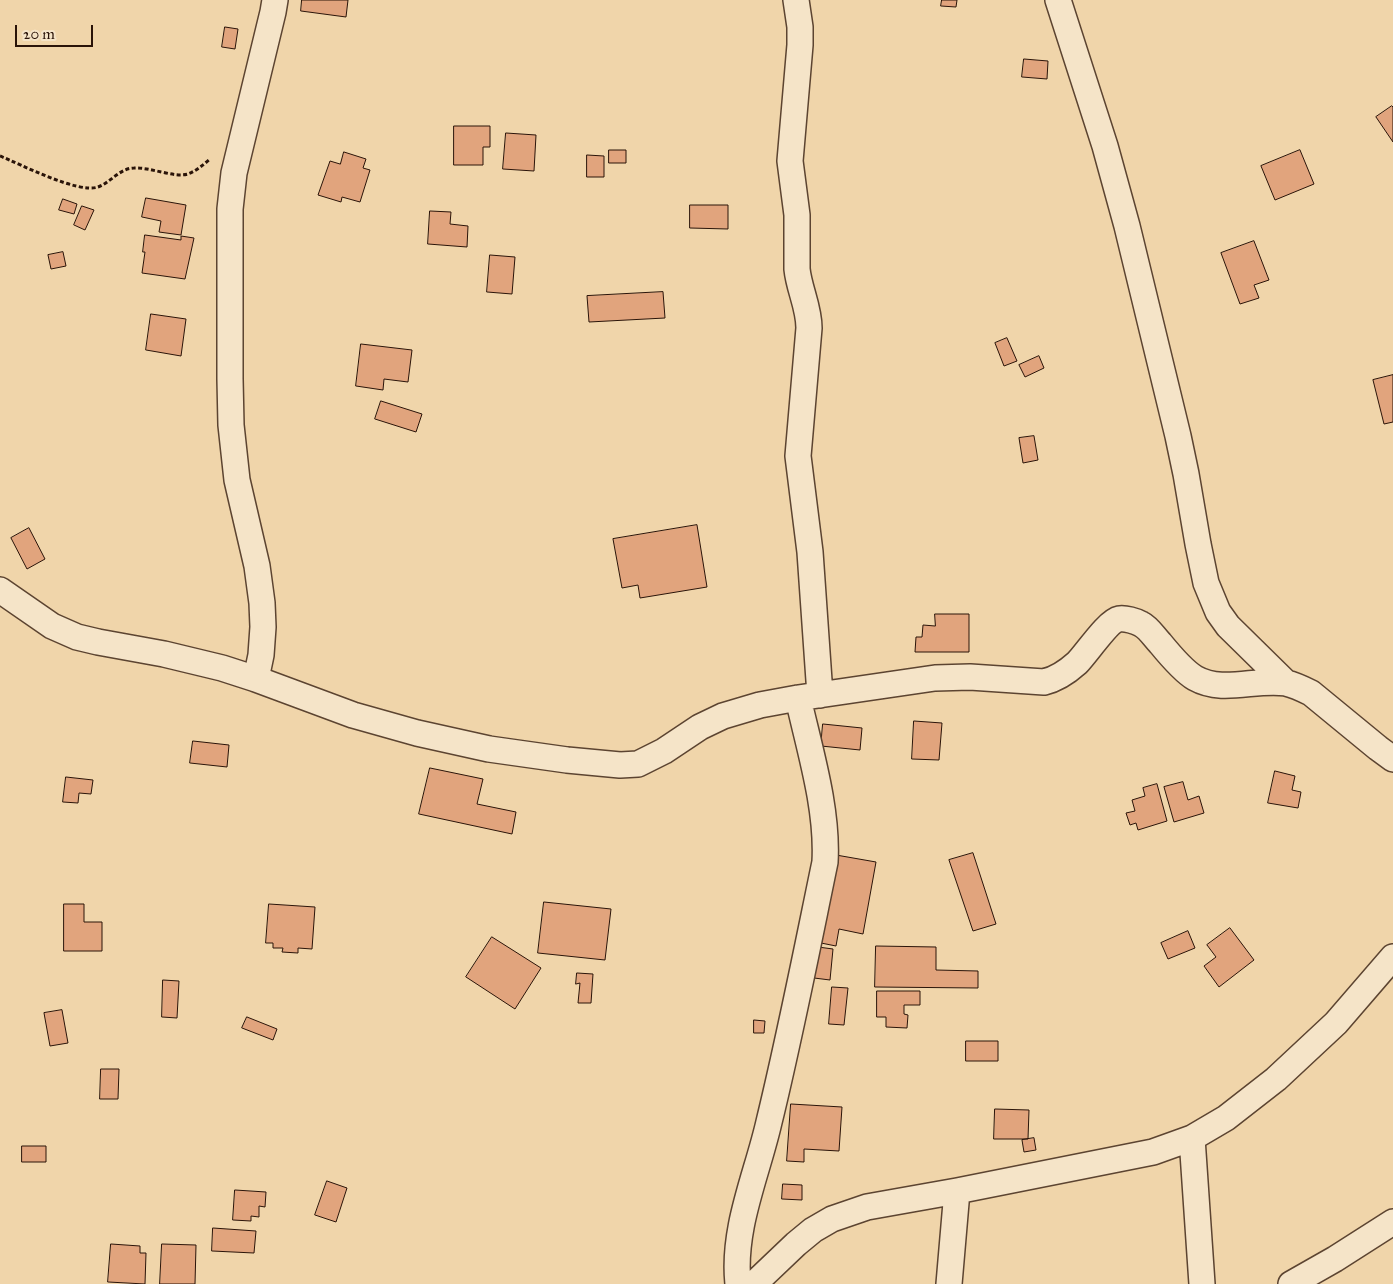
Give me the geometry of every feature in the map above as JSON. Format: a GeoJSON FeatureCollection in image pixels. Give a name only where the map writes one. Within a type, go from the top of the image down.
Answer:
{"type":"FeatureCollection","features":[{"type":"Feature","properties":{"kind":"street"},"geometry":{"type":"LineString","coordinates":[[256,679],[261,655],[262,603],[257,566],[237,480],[231,425],[230,209],[234,173],[275,0]]}},
{"type":"Feature","properties":{"kind":"street"},"geometry":{"type":"LineString","coordinates":[[738,1284],[737,1251],[742,1219],[764,1147],[826,862],[826,836],[809,697],[810,552],[798,456],[809,328],[808,311],[797,269],[798,215],[790,162],[800,45],[800,27],[796,0]]}},
{"type":"Feature","properties":{"kind":"street"},"geometry":{"type":"LineString","coordinates":[[1058,0],[1105,146],[1127,226],[1178,436],[1206,583],[1218,612],[1228,626],[1286,683]]}},
{"type":"Feature","properties":{"kind":"street"},"geometry":{"type":"LineString","coordinates":[[0,590],[52,626],[76,637],[164,654],[222,668],[353,715],[417,733],[489,749],[620,766],[638,764],[664,751],[700,726],[723,716],[760,705],[935,678],[970,677],[1052,681],[1078,662],[1110,624],[1118,619],[1130,620],[1141,624],[1151,632],[1169,655],[1194,678],[1206,683],[1224,686],[1263,682],[1286,683],[1299,687],[1311,693],[1393,759]]}},
{"type":"Feature","properties":{"kind":"street"},"geometry":{"type":"LineString","coordinates":[[754,1284],[813,1230],[832,1219],[867,1207],[1153,1152],[1192,1138],[1226,1118],[1276,1079],[1336,1023],[1393,958]]}},
{"type":"Feature","properties":{"kind":"street"},"geometry":{"type":"LineString","coordinates":[[1192,1138],[1202,1284]]}},
{"type":"Feature","properties":{"kind":"street"},"geometry":{"type":"LineString","coordinates":[[949,1284],[957,1191]]}},
{"type":"Feature","properties":{"kind":"street"},"geometry":{"type":"LineString","coordinates":[[1291,1284],[1393,1222]]}},
{"type":"Feature","properties":{"kind":"path"},"geometry":{"type":"LineString","coordinates":[[0,156],[70,184],[91,188],[103,185],[129,168],[183,174],[194,171],[213,157]]}},
{"type":"Feature","properties":{"kind":"building"},"geometry":{"type":"Polygon","coordinates":[[[302,0],[348,0],[346,17],[301,11],[302,0]]]}},
{"type":"Feature","properties":{"kind":"building"},"geometry":{"type":"Polygon","coordinates":[[[942,0],[957,0],[956,7],[941,6],[942,0]]]}},
{"type":"Feature","properties":{"kind":"building"},"geometry":{"type":"Polygon","coordinates":[[[225,27],[238,29],[235,49],[222,47],[225,27]]]}},
{"type":"Feature","properties":{"kind":"building"},"geometry":{"type":"Polygon","coordinates":[[[1024,59],[1048,61],[1047,79],[1022,77],[1024,59]]]}},
{"type":"Feature","properties":{"kind":"building"},"geometry":{"type":"Polygon","coordinates":[[[1393,107],[1393,142],[1376,117],[1393,107]]]}},
{"type":"Feature","properties":{"kind":"building"},"geometry":{"type":"Polygon","coordinates":[[[454,126],[490,126],[490,147],[483,147],[483,165],[454,165],[454,126]]]}},
{"type":"Feature","properties":{"kind":"building"},"geometry":{"type":"Polygon","coordinates":[[[506,133],[536,135],[534,171],[503,169],[506,133]]]}},
{"type":"Feature","properties":{"kind":"building"},"geometry":{"type":"Polygon","coordinates":[[[609,150],[626,150],[626,163],[609,163],[609,150]]]}},
{"type":"Feature","properties":{"kind":"building"},"geometry":{"type":"Polygon","coordinates":[[[1300,150],[1314,184],[1275,200],[1261,166],[1300,150]]]}},
{"type":"Feature","properties":{"kind":"building"},"geometry":{"type":"Polygon","coordinates":[[[344,152],[366,159],[363,168],[370,170],[360,202],[342,197],[341,202],[318,195],[330,161],[340,164],[344,152]]]}},
{"type":"Feature","properties":{"kind":"building"},"geometry":{"type":"Polygon","coordinates":[[[587,155],[604,156],[604,177],[587,177],[587,155]]]}},
{"type":"Feature","properties":{"kind":"building"},"geometry":{"type":"Polygon","coordinates":[[[146,198],[186,205],[181,235],[159,232],[161,221],[142,217],[146,198]]]}},
{"type":"Feature","properties":{"kind":"building"},"geometry":{"type":"Polygon","coordinates":[[[63,199],[77,204],[74,214],[59,210],[63,199]]]}},
{"type":"Feature","properties":{"kind":"building"},"geometry":{"type":"Polygon","coordinates":[[[690,205],[728,205],[728,229],[690,228],[690,205]]]}},
{"type":"Feature","properties":{"kind":"building"},"geometry":{"type":"Polygon","coordinates":[[[82,206],[94,210],[85,230],[74,225],[82,206]]]}},
{"type":"Feature","properties":{"kind":"building"},"geometry":{"type":"Polygon","coordinates":[[[430,211],[451,212],[450,224],[468,226],[467,247],[428,244],[430,211]]]}},
{"type":"Feature","properties":{"kind":"building"},"geometry":{"type":"Polygon","coordinates":[[[145,235],[181,240],[181,236],[194,238],[185,279],[142,273],[145,235]]]}},
{"type":"Feature","properties":{"kind":"building"},"geometry":{"type":"Polygon","coordinates":[[[1254,241],[1269,280],[1254,285],[1259,298],[1240,304],[1221,253],[1254,241]]]}},
{"type":"Feature","properties":{"kind":"building"},"geometry":{"type":"Polygon","coordinates":[[[63,252],[66,266],[51,269],[48,255],[63,252]]]}},
{"type":"Feature","properties":{"kind":"building"},"geometry":{"type":"Polygon","coordinates":[[[490,255],[515,257],[512,294],[487,292],[490,255]]]}},
{"type":"Feature","properties":{"kind":"building"},"geometry":{"type":"Polygon","coordinates":[[[663,292],[665,318],[589,322],[587,296],[663,292]]]}},
{"type":"Feature","properties":{"kind":"building"},"geometry":{"type":"Polygon","coordinates":[[[151,314],[186,319],[181,356],[146,350],[151,314]]]}},
{"type":"Feature","properties":{"kind":"building"},"geometry":{"type":"Polygon","coordinates":[[[1007,338],[1017,361],[1004,366],[995,343],[1007,338]]]}},
{"type":"Feature","properties":{"kind":"building"},"geometry":{"type":"Polygon","coordinates":[[[361,344],[412,350],[408,382],[384,379],[383,390],[356,386],[361,344]]]}},
{"type":"Feature","properties":{"kind":"building"},"geometry":{"type":"Polygon","coordinates":[[[1039,356],[1044,368],[1025,377],[1019,365],[1039,356]]]}},
{"type":"Feature","properties":{"kind":"building"},"geometry":{"type":"Polygon","coordinates":[[[1393,375],[1393,422],[1384,424],[1373,380],[1393,375]]]}},
{"type":"Feature","properties":{"kind":"building"},"geometry":{"type":"Polygon","coordinates":[[[381,401],[422,414],[416,432],[375,419],[381,401]]]}},
{"type":"Feature","properties":{"kind":"building"},"geometry":{"type":"Polygon","coordinates":[[[1034,436],[1038,460],[1023,463],[1019,438],[1034,436]]]}},
{"type":"Feature","properties":{"kind":"building"},"geometry":{"type":"Polygon","coordinates":[[[697,525],[707,587],[640,598],[638,585],[622,588],[613,539],[697,525]]]}},
{"type":"Feature","properties":{"kind":"building"},"geometry":{"type":"Polygon","coordinates":[[[29,528],[45,559],[27,569],[11,538],[29,528]]]}},
{"type":"Feature","properties":{"kind":"building"},"geometry":{"type":"Polygon","coordinates":[[[935,614],[969,614],[969,652],[915,652],[916,637],[922,637],[923,625],[935,626],[935,614]]]}},
{"type":"Feature","properties":{"kind":"building"},"geometry":{"type":"Polygon","coordinates":[[[914,721],[942,723],[939,760],[912,759],[914,721]]]}},
{"type":"Feature","properties":{"kind":"building"},"geometry":{"type":"Polygon","coordinates":[[[823,724],[862,728],[860,750],[821,746],[823,724]]]}},
{"type":"Feature","properties":{"kind":"building"},"geometry":{"type":"Polygon","coordinates":[[[193,741],[229,745],[227,767],[190,763],[193,741]]]}},
{"type":"Feature","properties":{"kind":"building"},"geometry":{"type":"Polygon","coordinates":[[[430,768],[483,779],[477,804],[516,812],[512,834],[419,814],[430,768]]]}},
{"type":"Feature","properties":{"kind":"building"},"geometry":{"type":"Polygon","coordinates":[[[1275,771],[1295,776],[1292,790],[1301,792],[1298,808],[1268,803],[1275,771]]]}},
{"type":"Feature","properties":{"kind":"building"},"geometry":{"type":"Polygon","coordinates":[[[66,777],[93,780],[91,794],[79,793],[78,803],[63,802],[66,777]]]}},
{"type":"Feature","properties":{"kind":"building"},"geometry":{"type":"Polygon","coordinates":[[[1183,782],[1188,800],[1199,796],[1204,813],[1174,822],[1164,787],[1183,782]]]}},
{"type":"Feature","properties":{"kind":"building"},"geometry":{"type":"Polygon","coordinates":[[[1157,784],[1167,821],[1138,830],[1136,823],[1130,825],[1126,813],[1135,811],[1132,800],[1145,796],[1143,788],[1157,784]]]}},
{"type":"Feature","properties":{"kind":"building"},"geometry":{"type":"Polygon","coordinates":[[[973,853],[996,924],[973,931],[949,860],[973,853]]]}},
{"type":"Feature","properties":{"kind":"building"},"geometry":{"type":"Polygon","coordinates":[[[836,855],[876,862],[863,934],[839,929],[836,946],[821,943],[836,855]]]}},
{"type":"Feature","properties":{"kind":"building"},"geometry":{"type":"Polygon","coordinates":[[[544,902],[611,909],[605,960],[538,953],[544,902]]]}},
{"type":"Feature","properties":{"kind":"building"},"geometry":{"type":"Polygon","coordinates":[[[64,904],[84,904],[84,922],[102,922],[102,951],[64,951],[64,904]]]}},
{"type":"Feature","properties":{"kind":"building"},"geometry":{"type":"Polygon","coordinates":[[[269,904],[315,907],[312,949],[298,948],[298,953],[282,952],[283,948],[273,948],[273,943],[266,943],[269,904]]]}},
{"type":"Feature","properties":{"kind":"building"},"geometry":{"type":"Polygon","coordinates":[[[1230,928],[1254,960],[1219,987],[1204,966],[1216,957],[1207,945],[1230,928]]]}},
{"type":"Feature","properties":{"kind":"building"},"geometry":{"type":"Polygon","coordinates":[[[1188,931],[1195,948],[1168,959],[1161,943],[1188,931]]]}},
{"type":"Feature","properties":{"kind":"building"},"geometry":{"type":"Polygon","coordinates":[[[492,937],[541,968],[515,1009],[466,977],[492,937]]]}},
{"type":"Feature","properties":{"kind":"building"},"geometry":{"type":"Polygon","coordinates":[[[876,946],[936,947],[936,970],[978,971],[978,988],[875,987],[876,946]]]}},
{"type":"Feature","properties":{"kind":"building"},"geometry":{"type":"Polygon","coordinates":[[[818,947],[833,949],[830,980],[814,978],[818,947]]]}},
{"type":"Feature","properties":{"kind":"building"},"geometry":{"type":"Polygon","coordinates":[[[577,973],[593,974],[591,1003],[578,1003],[580,983],[576,984],[577,973]]]}},
{"type":"Feature","properties":{"kind":"building"},"geometry":{"type":"Polygon","coordinates":[[[163,980],[179,981],[177,1018],[162,1017],[163,980]]]}},
{"type":"Feature","properties":{"kind":"building"},"geometry":{"type":"Polygon","coordinates":[[[832,987],[848,988],[844,1025],[829,1024],[832,987]]]}},
{"type":"Feature","properties":{"kind":"building"},"geometry":{"type":"Polygon","coordinates":[[[877,991],[920,991],[920,1005],[904,1005],[904,1014],[908,1015],[907,1028],[886,1027],[886,1017],[877,1017],[877,991]]]}},
{"type":"Feature","properties":{"kind":"building"},"geometry":{"type":"Polygon","coordinates":[[[62,1010],[68,1043],[50,1046],[44,1013],[62,1010]]]}},
{"type":"Feature","properties":{"kind":"building"},"geometry":{"type":"Polygon","coordinates":[[[247,1017],[277,1029],[273,1040],[242,1028],[247,1017]]]}},
{"type":"Feature","properties":{"kind":"building"},"geometry":{"type":"Polygon","coordinates":[[[754,1020],[765,1021],[764,1033],[754,1033],[754,1020]]]}},
{"type":"Feature","properties":{"kind":"building"},"geometry":{"type":"Polygon","coordinates":[[[966,1041],[998,1041],[998,1061],[966,1061],[966,1041]]]}},
{"type":"Feature","properties":{"kind":"building"},"geometry":{"type":"Polygon","coordinates":[[[101,1069],[119,1069],[118,1099],[100,1099],[101,1069]]]}},
{"type":"Feature","properties":{"kind":"building"},"geometry":{"type":"Polygon","coordinates":[[[791,1104],[842,1107],[839,1151],[804,1149],[804,1162],[787,1161],[791,1104]]]}},
{"type":"Feature","properties":{"kind":"building"},"geometry":{"type":"Polygon","coordinates":[[[995,1109],[1029,1110],[1028,1139],[994,1139],[995,1109]]]}},
{"type":"Feature","properties":{"kind":"building"},"geometry":{"type":"Polygon","coordinates":[[[1034,1138],[1036,1150],[1024,1152],[1022,1140],[1034,1138]]]}},
{"type":"Feature","properties":{"kind":"building"},"geometry":{"type":"Polygon","coordinates":[[[22,1146],[46,1146],[46,1162],[22,1162],[22,1146]]]}},
{"type":"Feature","properties":{"kind":"building"},"geometry":{"type":"Polygon","coordinates":[[[327,1181],[347,1188],[336,1222],[315,1215],[327,1181]]]}},
{"type":"Feature","properties":{"kind":"building"},"geometry":{"type":"Polygon","coordinates":[[[783,1184],[802,1185],[802,1200],[782,1199],[783,1184]]]}},
{"type":"Feature","properties":{"kind":"building"},"geometry":{"type":"Polygon","coordinates":[[[235,1190],[266,1192],[265,1207],[259,1206],[259,1217],[251,1216],[251,1221],[233,1220],[235,1190]]]}},
{"type":"Feature","properties":{"kind":"building"},"geometry":{"type":"Polygon","coordinates":[[[213,1228],[256,1231],[254,1253],[212,1251],[213,1228]]]}},
{"type":"Feature","properties":{"kind":"building"},"geometry":{"type":"Polygon","coordinates":[[[111,1244],[140,1246],[140,1253],[146,1253],[145,1284],[108,1282],[111,1244]]]}},
{"type":"Feature","properties":{"kind":"building"},"geometry":{"type":"Polygon","coordinates":[[[162,1244],[196,1245],[195,1284],[160,1284],[162,1244]]]}}]}
